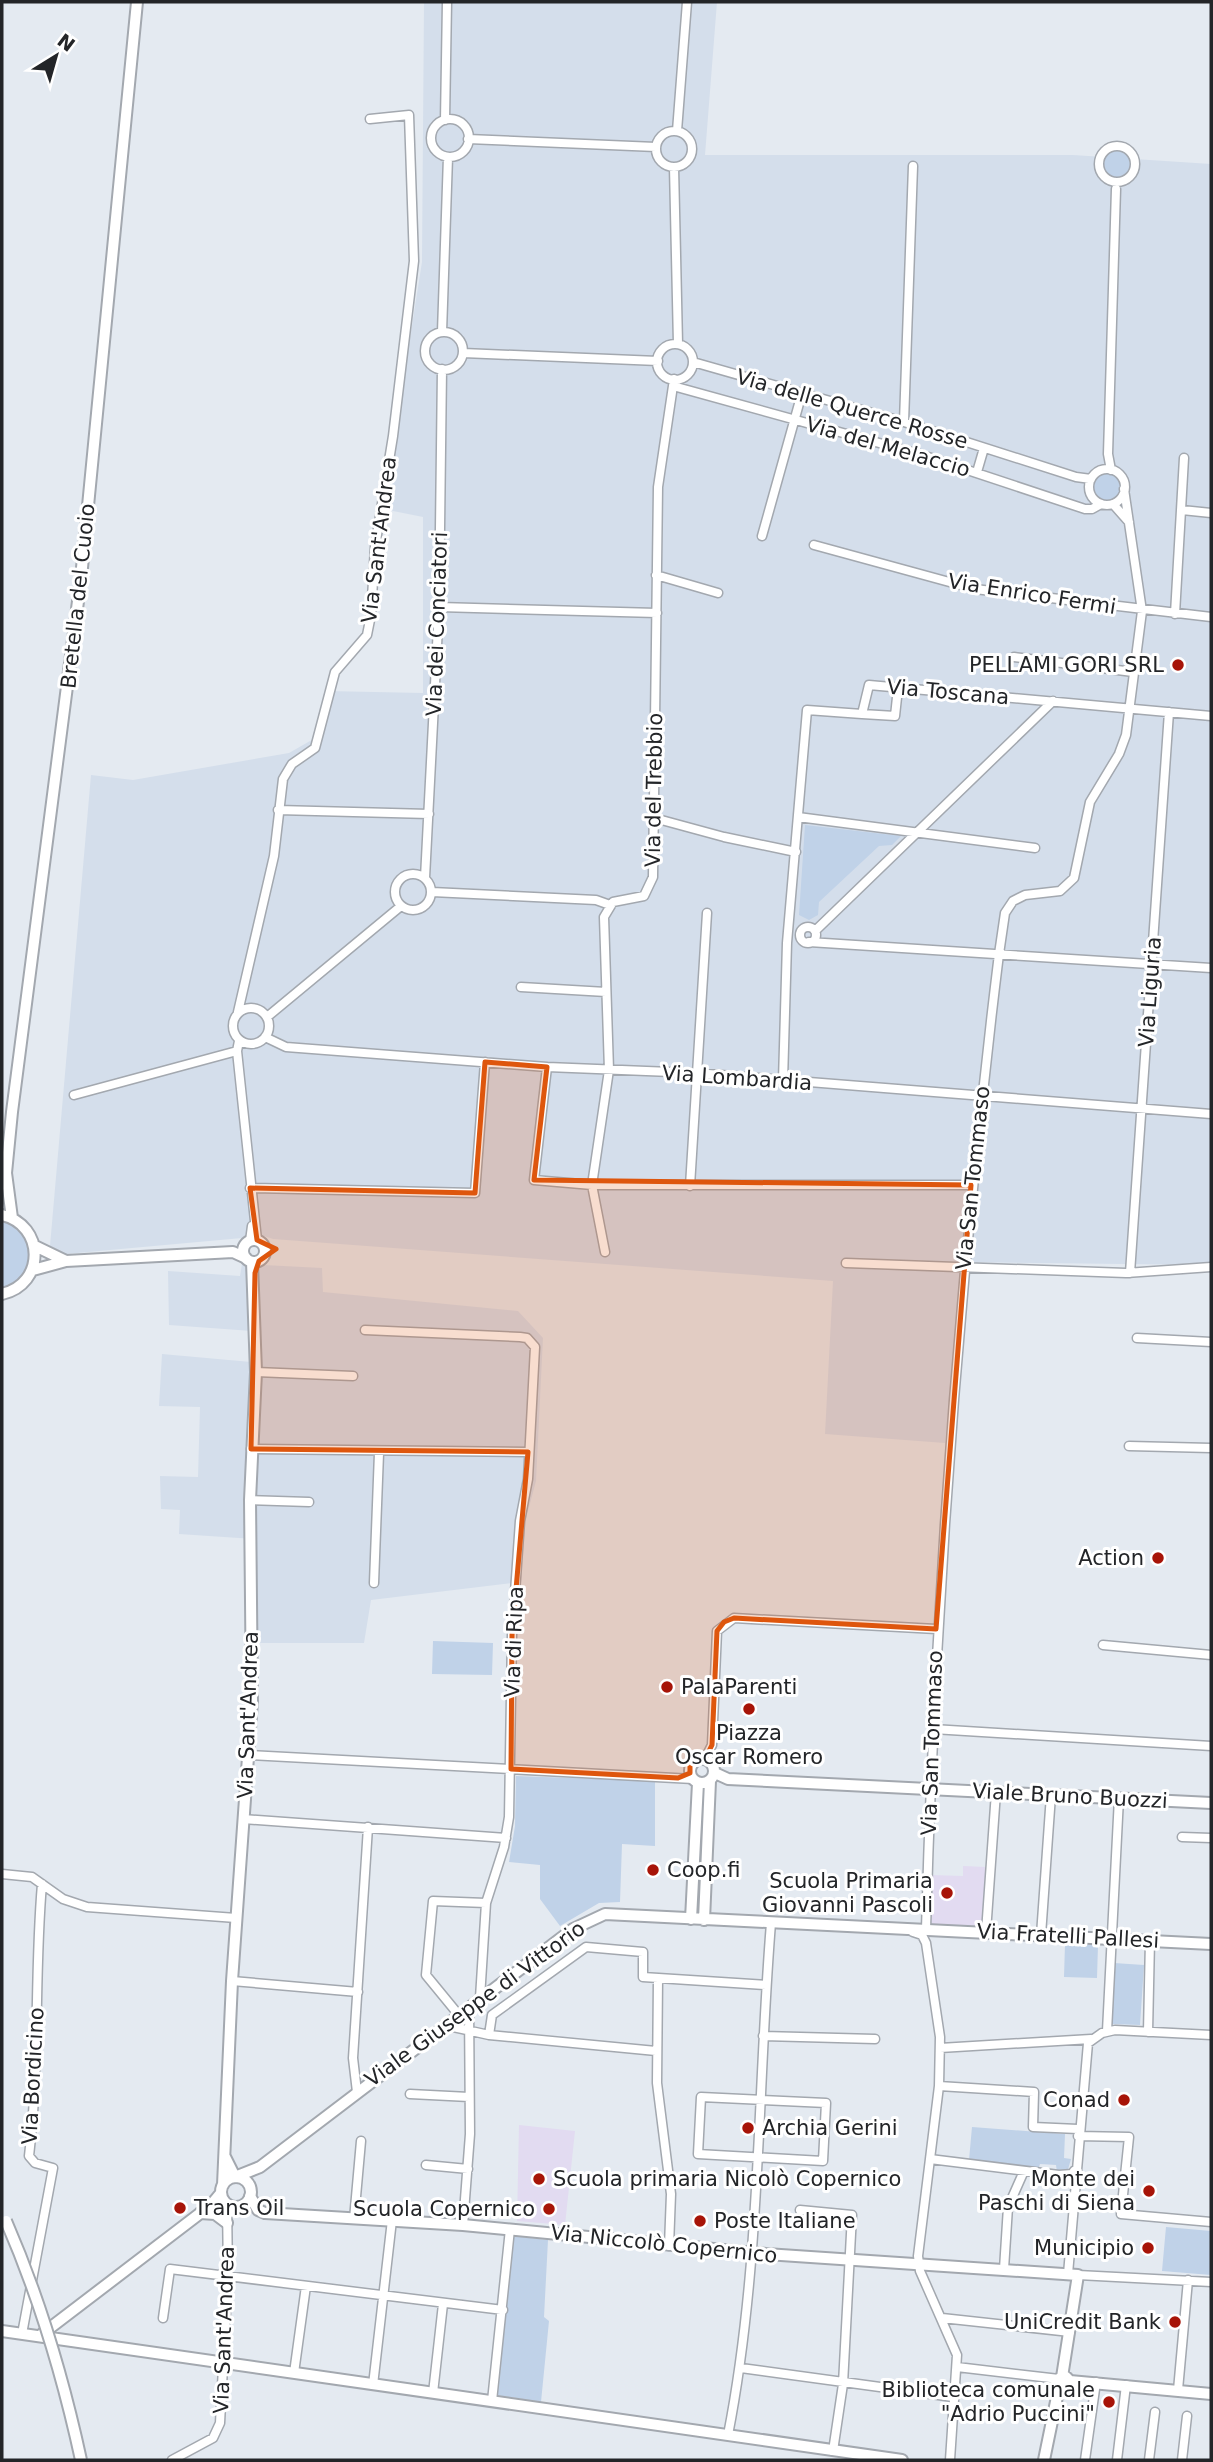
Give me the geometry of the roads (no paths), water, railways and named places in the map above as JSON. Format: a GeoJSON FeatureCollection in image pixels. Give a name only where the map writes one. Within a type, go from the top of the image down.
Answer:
{"type":"FeatureCollection","features":[{"type":"Feature","properties":{"kind":"main road","name":"Bretella del Cuoio"},"geometry":{"type":"LineString","coordinates":[[35,1246],[27,1229],[7,1217],[6,1174],[81,578],[139,2]]}},
{"type":"Feature","properties":{"kind":"main road","name":"Bretella del Cuoio"},"geometry":{"type":"LineString","coordinates":[[2,1188],[6,1174]]}},
{"type":"Feature","properties":{"kind":"main road"},"geometry":{"type":"LineString","coordinates":[[33,1270],[66,1261],[233,1252],[251,1241],[263,1244],[265,1252],[253,1263]]}},
{"type":"Feature","properties":{"kind":"main road"},"geometry":{"type":"LineString","coordinates":[[251,1241],[243,1252],[253,1263]]}},
{"type":"Feature","properties":{"kind":"main road"},"geometry":{"type":"LineString","coordinates":[[2,1294],[20,1286],[33,1270],[35,1246],[66,1261]]}},
{"type":"Feature","properties":{"kind":"main road"},"geometry":{"type":"LineString","coordinates":[[233,1252],[253,1263]]}},
{"type":"Feature","properties":{"kind":"main road","name":"Via Sant'Andrea"},"geometry":{"type":"LineString","coordinates":[[227,2204],[225,2157],[232,1981],[249,1755],[253,1656],[250,1500],[256,1372],[253,1263]]}},
{"type":"Feature","properties":{"kind":"main road"},"geometry":{"type":"LineString","coordinates":[[691,1919],[701,1778],[711,1762],[705,1759],[694,1762],[701,1778],[704,1920]]}},
{"type":"Feature","properties":{"kind":"main road","name":"Viale Bruno Buozzi"},"geometry":{"type":"LineString","coordinates":[[701,1778],[1211,1803]]}},
{"type":"Feature","properties":{"kind":"main road","name":"Viale Giuseppe di Vittorio"},"geometry":{"type":"LineString","coordinates":[[227,2204],[235,2177],[260,2167],[443,2025],[573,1929],[596,1917],[618,1914],[926,1929]]}},
{"type":"Feature","properties":{"kind":"main road","name":"Via Fratelli Pallesi"},"geometry":{"type":"LineString","coordinates":[[926,1929],[1211,1944]]}},
{"type":"Feature","properties":{"kind":"main road","name":"Via Sant'Andrea"},"geometry":{"type":"LineString","coordinates":[[225,2157],[235,2177]]}},
{"type":"Feature","properties":{"kind":"main road","name":"Viale Giuseppe di Vittorio"},"geometry":{"type":"LineString","coordinates":[[250,2191],[260,2167]]}},
{"type":"Feature","properties":{"kind":"main road","name":"Via Niccolò Copernico"},"geometry":{"type":"LineString","coordinates":[[235,2177],[244,2179],[263,2213],[463,2225],[754,2253],[1073,2275]]}},
{"type":"Feature","properties":{"kind":"main road"},"geometry":{"type":"LineString","coordinates":[[40,2336],[211,2205],[246,2203],[250,2191]]}},
{"type":"Feature","properties":{"kind":"main road"},"geometry":{"type":"LineString","coordinates":[[200,2213],[215,2214],[227,2204]]}},
{"type":"Feature","properties":{"kind":"main road"},"geometry":{"type":"LineString","coordinates":[[4,2218],[27,2268],[55,2352],[81,2460]]}},
{"type":"Feature","properties":{"kind":"main road"},"geometry":{"type":"LineString","coordinates":[[1044,2460],[1070,2332],[1073,2275]]}},
{"type":"Feature","properties":{"kind":"main road"},"geometry":{"type":"LineString","coordinates":[[2,2331],[902,2460]]}},
{"type":"Feature","properties":{"kind":"main road"},"geometry":{"type":"LineString","coordinates":[[1062,2381],[1211,2394]]}},
{"type":"Feature","properties":{"kind":"street","name":"Via dei Conciatori"},"geometry":{"type":"LineString","coordinates":[[425,878],[439,607],[442,369],[431,364],[426,354],[428,342],[442,332],[448,157],[435,149],[431,140],[436,125],[445,120],[447,2]]}},
{"type":"Feature","properties":{"kind":"street"},"geometry":{"type":"LineString","coordinates":[[677,131],[687,2]]}},
{"type":"Feature","properties":{"kind":"street","name":"Via Sant'Andrea"},"geometry":{"type":"LineString","coordinates":[[251,1241],[253,1223],[237,1051],[239,1041],[232,1027],[238,1012],[274,856],[283,779],[292,764],[315,748],[335,672],[367,635],[371,615],[374,547],[393,436],[414,261],[409,116],[370,119]]}},
{"type":"Feature","properties":{"kind":"street"},"geometry":{"type":"LineString","coordinates":[[445,120],[461,124],[468,139],[464,150],[448,157]]}},
{"type":"Feature","properties":{"kind":"street"},"geometry":{"type":"LineString","coordinates":[[677,131],[687,136],[692,150],[688,160],[674,167],[663,163],[656,147],[663,134],[677,131]]}},
{"type":"Feature","properties":{"kind":"street"},"geometry":{"type":"LineString","coordinates":[[468,139],[656,147]]}},
{"type":"Feature","properties":{"kind":"street"},"geometry":{"type":"LineString","coordinates":[[1118,146],[1129,151],[1134,162],[1131,173],[1122,180],[1116,189],[1111,180],[1102,173],[1100,160],[1107,149],[1118,146]]}},
{"type":"Feature","properties":{"kind":"street"},"geometry":{"type":"LineString","coordinates":[[904,422],[913,166]]}},
{"type":"Feature","properties":{"kind":"street"},"geometry":{"type":"LineString","coordinates":[[674,167],[678,344]]}},
{"type":"Feature","properties":{"kind":"street"},"geometry":{"type":"LineString","coordinates":[[1111,180],[1122,180]]}},
{"type":"Feature","properties":{"kind":"street","name":"Via San Tommaso"},"geometry":{"type":"LineString","coordinates":[[926,1929],[936,1629],[951,1465],[963,1266],[1005,913],[1013,901],[1025,895],[1060,891],[1074,878],[1085,815],[1123,746],[1142,611],[1124,489],[1120,475],[1107,470],[1116,189]]}},
{"type":"Feature","properties":{"kind":"street"},"geometry":{"type":"LineString","coordinates":[[442,332],[458,337],[463,353],[458,364],[442,369]]}},
{"type":"Feature","properties":{"kind":"street"},"geometry":{"type":"LineString","coordinates":[[678,344],[688,349],[693,362],[688,374],[673,383],[664,375],[657,360],[662,350],[678,344]]}},
{"type":"Feature","properties":{"kind":"street"},"geometry":{"type":"LineString","coordinates":[[463,353],[657,360]]}},
{"type":"Feature","properties":{"kind":"street","name":"Via delle Querce Rosse"},"geometry":{"type":"LineString","coordinates":[[693,362],[904,422],[1090,483]]}},
{"type":"Feature","properties":{"kind":"street","name":"Via del Melaccio"},"geometry":{"type":"LineString","coordinates":[[673,383],[977,472],[1087,509],[1101,504]]}},
{"type":"Feature","properties":{"kind":"street","name":"Via del Trebbio"},"geometry":{"type":"LineString","coordinates":[[610,905],[617,900],[640,898],[650,888],[654,818],[658,487],[673,383]]}},
{"type":"Feature","properties":{"kind":"street"},"geometry":{"type":"LineString","coordinates":[[762,536],[802,393]]}},
{"type":"Feature","properties":{"kind":"street"},"geometry":{"type":"LineString","coordinates":[[977,472],[984,448]]}},
{"type":"Feature","properties":{"kind":"street"},"geometry":{"type":"LineString","coordinates":[[1175,614],[1184,458]]}},
{"type":"Feature","properties":{"kind":"street"},"geometry":{"type":"LineString","coordinates":[[1107,470],[1090,483],[1092,497],[1101,504],[1113,504],[1122,496],[1124,489]]}},
{"type":"Feature","properties":{"kind":"street"},"geometry":{"type":"LineString","coordinates":[[1113,504],[1130,523]]}},
{"type":"Feature","properties":{"kind":"street"},"geometry":{"type":"LineString","coordinates":[[1182,510],[1211,513]]}},
{"type":"Feature","properties":{"kind":"street","name":"Via Enrico Fermi"},"geometry":{"type":"LineString","coordinates":[[814,545],[975,589],[1142,611],[1211,617]]}},
{"type":"Feature","properties":{"kind":"street"},"geometry":{"type":"LineString","coordinates":[[656,575],[718,593]]}},
{"type":"Feature","properties":{"kind":"street"},"geometry":{"type":"LineString","coordinates":[[439,607],[657,613]]}},
{"type":"Feature","properties":{"kind":"street"},"geometry":{"type":"LineString","coordinates":[[1014,657],[1133,672]]}},
{"type":"Feature","properties":{"kind":"street","name":"Via Toscana"},"geometry":{"type":"LineString","coordinates":[[783,1081],[787,943],[807,710],[862,714],[869,685],[1211,716]]}},
{"type":"Feature","properties":{"kind":"street"},"geometry":{"type":"LineString","coordinates":[[862,714],[895,716],[898,688]]}},
{"type":"Feature","properties":{"kind":"street"},"geometry":{"type":"LineString","coordinates":[[807,942],[800,935],[920,831],[1053,702]]}},
{"type":"Feature","properties":{"kind":"street","name":"Via Liguria"},"geometry":{"type":"LineString","coordinates":[[1130,1273],[1170,712]]}},
{"type":"Feature","properties":{"kind":"street"},"geometry":{"type":"LineString","coordinates":[[278,810],[429,814]]}},
{"type":"Feature","properties":{"kind":"street"},"geometry":{"type":"LineString","coordinates":[[798,817],[1035,848]]}},
{"type":"Feature","properties":{"kind":"street"},"geometry":{"type":"LineString","coordinates":[[654,818],[724,837],[796,852]]}},
{"type":"Feature","properties":{"kind":"street"},"geometry":{"type":"LineString","coordinates":[[410,874],[425,878],[432,892],[423,908],[408,910],[401,906],[396,890],[401,879],[410,874]]}},
{"type":"Feature","properties":{"kind":"street"},"geometry":{"type":"LineString","coordinates":[[432,892],[596,900],[610,905],[604,927],[608,1070],[592,1185],[605,1252]]}},
{"type":"Feature","properties":{"kind":"street"},"geometry":{"type":"LineString","coordinates":[[267,1017],[401,906]]}},
{"type":"Feature","properties":{"kind":"street"},"geometry":{"type":"LineString","coordinates":[[690,1186],[708,913]]}},
{"type":"Feature","properties":{"kind":"street"},"geometry":{"type":"LineString","coordinates":[[789,925],[810,929]]}},
{"type":"Feature","properties":{"kind":"street"},"geometry":{"type":"LineString","coordinates":[[807,942],[815,938],[810,929]]}},
{"type":"Feature","properties":{"kind":"street"},"geometry":{"type":"LineString","coordinates":[[787,943],[807,942],[1211,968]]}},
{"type":"Feature","properties":{"kind":"street"},"geometry":{"type":"LineString","coordinates":[[521,987],[606,992]]}},
{"type":"Feature","properties":{"kind":"street"},"geometry":{"type":"LineString","coordinates":[[238,1012],[253,1008],[267,1017],[269,1030],[265,1037],[253,1045],[239,1041]]}},
{"type":"Feature","properties":{"kind":"street","name":"Via Lombardia"},"geometry":{"type":"LineString","coordinates":[[265,1037],[286,1047],[608,1070],[696,1073],[1211,1114]]}},
{"type":"Feature","properties":{"kind":"street"},"geometry":{"type":"LineString","coordinates":[[74,1095],[237,1051]]}},
{"type":"Feature","properties":{"kind":"street"},"geometry":{"type":"LineString","coordinates":[[250,1188],[475,1193],[485,1062]]}},
{"type":"Feature","properties":{"kind":"street"},"geometry":{"type":"LineString","coordinates":[[547,1066],[534,1180],[592,1185],[971,1185]]}},
{"type":"Feature","properties":{"kind":"street"},"geometry":{"type":"LineString","coordinates":[[846,1263],[1130,1273],[1211,1267]]}},
{"type":"Feature","properties":{"kind":"street","name":"Via di Ripa"},"geometry":{"type":"LineString","coordinates":[[365,1330],[520,1337],[532,1342],[535,1356],[512,1635],[506,1838],[486,1903],[480,1998]]}},
{"type":"Feature","properties":{"kind":"street"},"geometry":{"type":"LineString","coordinates":[[1137,1338],[1211,1342]]}},
{"type":"Feature","properties":{"kind":"street"},"geometry":{"type":"LineString","coordinates":[[256,1372],[353,1376]]}},
{"type":"Feature","properties":{"kind":"street"},"geometry":{"type":"LineString","coordinates":[[1129,1446],[1211,1448]]}},
{"type":"Feature","properties":{"kind":"street"},"geometry":{"type":"LineString","coordinates":[[251,1449],[379,1453],[528,1452]]}},
{"type":"Feature","properties":{"kind":"street"},"geometry":{"type":"LineString","coordinates":[[374,1583],[379,1453]]}},
{"type":"Feature","properties":{"kind":"street"},"geometry":{"type":"LineString","coordinates":[[250,1500],[309,1502]]}},
{"type":"Feature","properties":{"kind":"street"},"geometry":{"type":"LineString","coordinates":[[705,1759],[712,1745],[717,1630],[724,1622],[734,1618],[936,1629]]}},
{"type":"Feature","properties":{"kind":"street"},"geometry":{"type":"LineString","coordinates":[[1103,1645],[1211,1655]]}},
{"type":"Feature","properties":{"kind":"street"},"geometry":{"type":"LineString","coordinates":[[933,1729],[1211,1746]]}},
{"type":"Feature","properties":{"kind":"street"},"geometry":{"type":"LineString","coordinates":[[249,1755],[701,1778]]}},
{"type":"Feature","properties":{"kind":"street"},"geometry":{"type":"LineString","coordinates":[[986,1932],[996,1792]]}},
{"type":"Feature","properties":{"kind":"street"},"geometry":{"type":"LineString","coordinates":[[1041,1935],[1051,1795]]}},
{"type":"Feature","properties":{"kind":"street"},"geometry":{"type":"LineString","coordinates":[[1107,2031],[1119,1798]]}},
{"type":"Feature","properties":{"kind":"street"},"geometry":{"type":"LineString","coordinates":[[243,1819],[506,1838]]}},
{"type":"Feature","properties":{"kind":"street"},"geometry":{"type":"LineString","coordinates":[[357,2092],[353,2058],[368,1827]]}},
{"type":"Feature","properties":{"kind":"street"},"geometry":{"type":"LineString","coordinates":[[1182,1837],[1211,1839]]}},
{"type":"Feature","properties":{"kind":"street"},"geometry":{"type":"LineString","coordinates":[[2,1874],[32,1877],[63,1899],[87,1907],[236,1918]]}},
{"type":"Feature","properties":{"kind":"street","name":"Via Bordicino"},"geometry":{"type":"LineString","coordinates":[[22,2334],[53,2168],[35,2163],[29,2156],[36,2096],[36,1951],[42,1884]]}},
{"type":"Feature","properties":{"kind":"street"},"geometry":{"type":"LineString","coordinates":[[458,2014],[426,1975],[433,1901],[486,1903]]}},
{"type":"Feature","properties":{"kind":"street"},"geometry":{"type":"LineString","coordinates":[[728,2435],[741,2368],[754,2253],[771,1923]]}},
{"type":"Feature","properties":{"kind":"street"},"geometry":{"type":"LineString","coordinates":[[907,1929],[922,1935],[926,1943],[940,2048],[939,2086],[918,2263],[955,2346],[957,2367],[950,2460]]}},
{"type":"Feature","properties":{"kind":"street"},"geometry":{"type":"LineString","coordinates":[[926,1943],[933,1935],[946,1930]]}},
{"type":"Feature","properties":{"kind":"street"},"geometry":{"type":"LineString","coordinates":[[1148,2032],[1150,1940]]}},
{"type":"Feature","properties":{"kind":"street"},"geometry":{"type":"LineString","coordinates":[[489,2035],[492,2015],[586,1947],[643,1952],[643,1977],[766,1985]]}},
{"type":"Feature","properties":{"kind":"street"},"geometry":{"type":"LineString","coordinates":[[658,1979],[657,2083],[671,2194],[669,2246]]}},
{"type":"Feature","properties":{"kind":"street"},"geometry":{"type":"LineString","coordinates":[[232,1981],[358,1992]]}},
{"type":"Feature","properties":{"kind":"street"},"geometry":{"type":"LineString","coordinates":[[463,2225],[468,2169],[469,2006]]}},
{"type":"Feature","properties":{"kind":"street"},"geometry":{"type":"LineString","coordinates":[[443,2025],[489,2035],[656,2051]]}},
{"type":"Feature","properties":{"kind":"street"},"geometry":{"type":"LineString","coordinates":[[940,2048],[1091,2039],[1107,2031],[1211,2035]]}},
{"type":"Feature","properties":{"kind":"street"},"geometry":{"type":"LineString","coordinates":[[764,2036],[875,2039]]}},
{"type":"Feature","properties":{"kind":"street"},"geometry":{"type":"LineString","coordinates":[[1091,2039],[1086,2048],[1075,2169],[1073,2275],[1211,2282]]}},
{"type":"Feature","properties":{"kind":"street"},"geometry":{"type":"LineString","coordinates":[[939,2086],[1034,2092],[1032,2127],[1129,2137],[1121,2214],[1211,2222]]}},
{"type":"Feature","properties":{"kind":"street"},"geometry":{"type":"LineString","coordinates":[[410,2094],[469,2098]]}},
{"type":"Feature","properties":{"kind":"street"},"geometry":{"type":"LineString","coordinates":[[701,2097],[825,2103],[823,2161],[758,2158],[698,2154],[701,2097]]}},
{"type":"Feature","properties":{"kind":"street"},"geometry":{"type":"LineString","coordinates":[[355,2219],[361,2141]]}},
{"type":"Feature","properties":{"kind":"street"},"geometry":{"type":"LineString","coordinates":[[930,2159],[1068,2175],[1075,2169]]}},
{"type":"Feature","properties":{"kind":"street"},"geometry":{"type":"LineString","coordinates":[[426,2165],[468,2169]]}},
{"type":"Feature","properties":{"kind":"street"},"geometry":{"type":"LineString","coordinates":[[1004,2269],[1008,2207],[1024,2171]]}},
{"type":"Feature","properties":{"kind":"street","name":"Via Sant'Andrea"},"geometry":{"type":"LineString","coordinates":[[172,2460],[183,2452],[204,2444],[217,2432],[228,2275],[227,2204]]}},
{"type":"Feature","properties":{"kind":"street"},"geometry":{"type":"LineString","coordinates":[[800,2210],[852,2215],[843,2384],[833,2451]]}},
{"type":"Feature","properties":{"kind":"street"},"geometry":{"type":"LineString","coordinates":[[373,2385],[392,2220]]}},
{"type":"Feature","properties":{"kind":"street"},"geometry":{"type":"LineString","coordinates":[[492,2401],[510,2229]]}},
{"type":"Feature","properties":{"kind":"street"},"geometry":{"type":"LineString","coordinates":[[163,2318],[170,2269],[503,2310]]}},
{"type":"Feature","properties":{"kind":"street"},"geometry":{"type":"LineString","coordinates":[[1178,2390],[1188,2280]]}},
{"type":"Feature","properties":{"kind":"street"},"geometry":{"type":"LineString","coordinates":[[294,2373],[306,2286]]}},
{"type":"Feature","properties":{"kind":"street"},"geometry":{"type":"LineString","coordinates":[[433,2393],[443,2304]]}},
{"type":"Feature","properties":{"kind":"street"},"geometry":{"type":"LineString","coordinates":[[942,2318],[1070,2332]]}},
{"type":"Feature","properties":{"kind":"street"},"geometry":{"type":"LineString","coordinates":[[957,2367],[1062,2381]]}},
{"type":"Feature","properties":{"kind":"street"},"geometry":{"type":"LineString","coordinates":[[741,2368],[953,2398]]}},
{"type":"Feature","properties":{"kind":"street"},"geometry":{"type":"LineString","coordinates":[[1085,2460],[1096,2382]]}},
{"type":"Feature","properties":{"kind":"street"},"geometry":{"type":"LineString","coordinates":[[1117,2460],[1126,2385]]}},
{"type":"Feature","properties":{"kind":"street"},"geometry":{"type":"LineString","coordinates":[[1149,2460],[1155,2412]]}},
{"type":"Feature","properties":{"kind":"street"},"geometry":{"type":"LineString","coordinates":[[1182,2460],[1187,2416]]}},
{"type":"Feature","properties":{"kind":"place","name":"PELLAMI GORI SRL"},"geometry":{"type":"Point","coordinates":[1178,665]}},
{"type":"Feature","properties":{"kind":"place","name":"Action"},"geometry":{"type":"Point","coordinates":[1158,1558]}},
{"type":"Feature","properties":{"kind":"place","name":"PalaParenti"},"geometry":{"type":"Point","coordinates":[667,1687]}},
{"type":"Feature","properties":{"kind":"place","name":"Piazza Oscar Romero"},"geometry":{"type":"Point","coordinates":[749,1709]}},
{"type":"Feature","properties":{"kind":"place","name":"Coop.fi"},"geometry":{"type":"Point","coordinates":[653,1870]}},
{"type":"Feature","properties":{"kind":"place","name":"Scuola Primaria Giovanni Pascoli"},"geometry":{"type":"Point","coordinates":[947,1893]}},
{"type":"Feature","properties":{"kind":"place","name":"Conad"},"geometry":{"type":"Point","coordinates":[1124,2100]}},
{"type":"Feature","properties":{"kind":"place","name":"Archia Gerini"},"geometry":{"type":"Point","coordinates":[748,2128]}},
{"type":"Feature","properties":{"kind":"place","name":"Scuola primaria Nicolò Copernico"},"geometry":{"type":"Point","coordinates":[539,2179]}},
{"type":"Feature","properties":{"kind":"place","name":"Monte dei Paschi di Siena"},"geometry":{"type":"Point","coordinates":[1149,2191]}},
{"type":"Feature","properties":{"kind":"place","name":"Trans Oil"},"geometry":{"type":"Point","coordinates":[180,2208]}},
{"type":"Feature","properties":{"kind":"place","name":"Scuola Copernico"},"geometry":{"type":"Point","coordinates":[549,2209]}},
{"type":"Feature","properties":{"kind":"place","name":"Poste Italiane"},"geometry":{"type":"Point","coordinates":[700,2221]}},
{"type":"Feature","properties":{"kind":"place","name":"Municipio"},"geometry":{"type":"Point","coordinates":[1148,2248]}},
{"type":"Feature","properties":{"kind":"place","name":"UniCredit Bank"},"geometry":{"type":"Point","coordinates":[1175,2322]}},
{"type":"Feature","properties":{"kind":"place","name":"Biblioteca comunale \"Adrio Puccini\""},"geometry":{"type":"Point","coordinates":[1109,2402]}}]}
